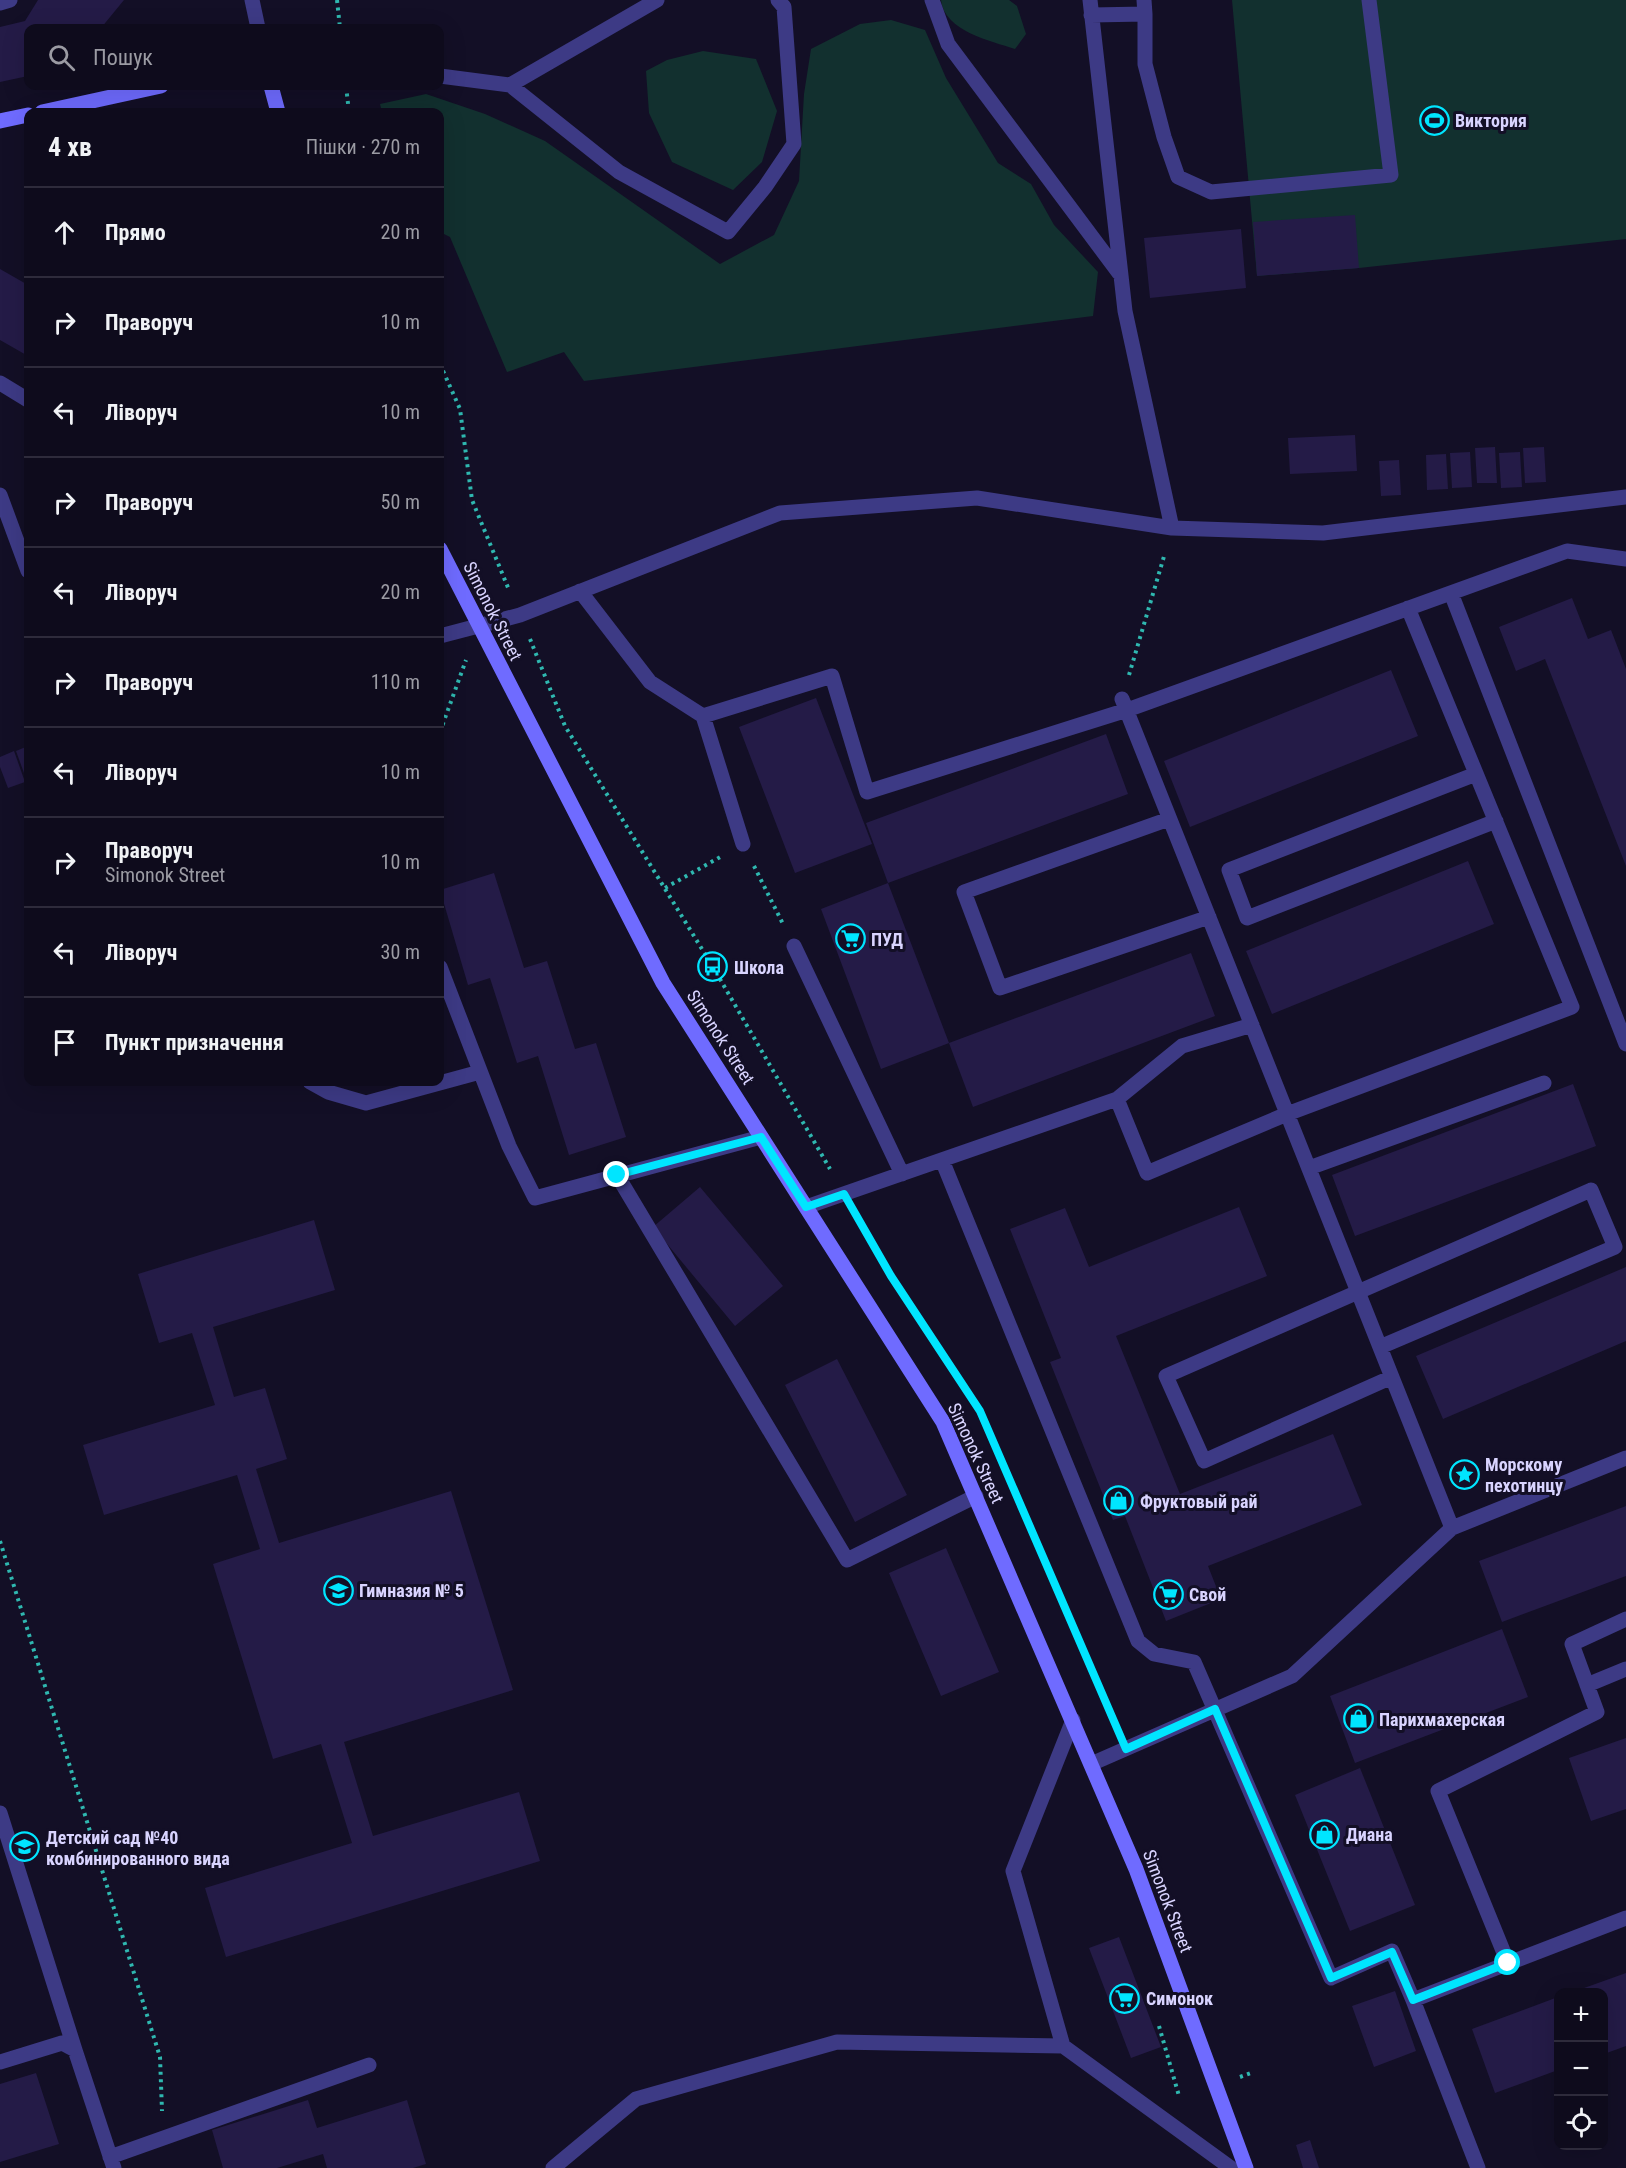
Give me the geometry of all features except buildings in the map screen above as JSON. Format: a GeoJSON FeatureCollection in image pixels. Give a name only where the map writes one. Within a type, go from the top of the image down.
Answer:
{"type":"FeatureCollection","features":[{"type":"Feature","properties":{"kind":"street"},"geometry":{"type":"LineString","coordinates":[[0,3],[10,0]]}},
{"type":"Feature","properties":{"kind":"street"},"geometry":{"type":"LineString","coordinates":[[252,0],[257,24]]}},
{"type":"Feature","properties":{"kind":"street"},"geometry":{"type":"LineString","coordinates":[[510,85],[657,0]]}},
{"type":"Feature","properties":{"kind":"street"},"geometry":{"type":"LineString","coordinates":[[444,77],[510,85],[619,172],[728,232],[765,187],[794,144],[784,7],[778,0]]}},
{"type":"Feature","properties":{"kind":"street"},"geometry":{"type":"LineString","coordinates":[[932,0],[948,44],[1120,275]]}},
{"type":"Feature","properties":{"kind":"street"},"geometry":{"type":"LineString","coordinates":[[1172,528],[1125,311],[1090,8],[1144,7],[1144,64],[1164,137],[1178,177],[1211,192],[1391,175],[1369,0]]}},
{"type":"Feature","properties":{"kind":"street"},"geometry":{"type":"LineString","coordinates":[[60,108],[143,90]]}},
{"type":"Feature","properties":{"kind":"street"},"geometry":{"type":"LineString","coordinates":[[272,90],[277,108]]}},
{"type":"Feature","properties":{"kind":"street"},"geometry":{"type":"LineString","coordinates":[[0,121],[24,116]]}},
{"type":"Feature","properties":{"kind":"street"},"geometry":{"type":"LineString","coordinates":[[0,383],[24,398]]}},
{"type":"Feature","properties":{"kind":"street"},"geometry":{"type":"LineString","coordinates":[[0,495],[24,560]]}},
{"type":"Feature","properties":{"kind":"street"},"geometry":{"type":"LineString","coordinates":[[444,635],[520,615],[780,513],[977,498],[1172,528],[1323,533],[1626,497]]}},
{"type":"Feature","properties":{"kind":"street"},"geometry":{"type":"LineString","coordinates":[[703,716],[832,676],[867,792],[1408,608],[1567,551],[1626,559]]}},
{"type":"Feature","properties":{"kind":"street","name":"Simonok Street"},"geometry":{"type":"LineString","coordinates":[[444,557],[663,983],[943,1422],[1136,1869],[1246,2168]]}},
{"type":"Feature","properties":{"kind":"street"},"geometry":{"type":"LineString","coordinates":[[580,591],[650,682],[703,716],[743,844]]}},
{"type":"Feature","properties":{"kind":"street"},"geometry":{"type":"LineString","coordinates":[[1451,593],[1626,1044]]}},
{"type":"Feature","properties":{"kind":"street"},"geometry":{"type":"LineString","coordinates":[[1117,1099],[1147,1173],[1287,1114],[1572,1007],[1408,608]]}},
{"type":"Feature","properties":{"kind":"street"},"geometry":{"type":"LineString","coordinates":[[1124,705],[1452,1528]]}},
{"type":"Feature","properties":{"kind":"street"},"geometry":{"type":"LineString","coordinates":[[1476,774],[1229,870],[1247,918],[1496,821]]}},
{"type":"Feature","properties":{"kind":"street"},"geometry":{"type":"LineString","coordinates":[[1169,819],[964,892],[1000,988],[1209,917]]}},
{"type":"Feature","properties":{"kind":"street"},"geometry":{"type":"LineString","coordinates":[[794,946],[902,1174]]}},
{"type":"Feature","properties":{"kind":"street"},"geometry":{"type":"LineString","coordinates":[[444,978],[509,1146],[535,1197],[761,1137]]}},
{"type":"Feature","properties":{"kind":"street"},"geometry":{"type":"LineString","coordinates":[[806,1207],[1117,1099],[1182,1047],[1252,1025]]}},
{"type":"Feature","properties":{"kind":"street"},"geometry":{"type":"LineString","coordinates":[[444,1082],[480,1072]]}},
{"type":"Feature","properties":{"kind":"street"},"geometry":{"type":"LineString","coordinates":[[1309,1168],[1544,1083]]}},
{"type":"Feature","properties":{"kind":"street"},"geometry":{"type":"LineString","coordinates":[[317,1086],[328,1092],[366,1103],[429,1086]]}},
{"type":"Feature","properties":{"kind":"street"},"geometry":{"type":"LineString","coordinates":[[942,1160],[1138,1641],[1154,1654],[1194,1662],[1331,1978],[1392,1952],[1478,2168]]}},
{"type":"Feature","properties":{"kind":"street"},"geometry":{"type":"LineString","coordinates":[[617,1175],[847,1560],[976,1496]]}},
{"type":"Feature","properties":{"kind":"street"},"geometry":{"type":"LineString","coordinates":[[1380,1347],[1615,1247],[1591,1190],[1166,1376],[1204,1461],[1392,1377]]}},
{"type":"Feature","properties":{"kind":"street"},"geometry":{"type":"LineString","coordinates":[[1091,1764],[1292,1676],[1452,1528],[1626,1458]]}},
{"type":"Feature","properties":{"kind":"street"},"geometry":{"type":"LineString","coordinates":[[1508,1963],[1438,1791],[1598,1712],[1572,1644],[1626,1619]]}},
{"type":"Feature","properties":{"kind":"street"},"geometry":{"type":"LineString","coordinates":[[1587,1685],[1626,1669]]}},
{"type":"Feature","properties":{"kind":"street"},"geometry":{"type":"LineString","coordinates":[[1064,2046],[1013,1871],[1073,1720]]}},
{"type":"Feature","properties":{"kind":"street"},"geometry":{"type":"LineString","coordinates":[[0,1813],[112,2163],[163,2139],[369,2065]]}},
{"type":"Feature","properties":{"kind":"street"},"geometry":{"type":"LineString","coordinates":[[1413,2000],[1626,1918]]}},
{"type":"Feature","properties":{"kind":"street"},"geometry":{"type":"LineString","coordinates":[[553,2168],[636,2099],[837,2042],[1064,2046],[1231,2168]]}},
{"type":"Feature","properties":{"kind":"street"},"geometry":{"type":"LineString","coordinates":[[0,2062],[62,2043],[75,2050]]}},
{"type":"Feature","properties":{"kind":"path"},"geometry":{"type":"LineString","coordinates":[[337,0],[340,24]]}},
{"type":"Feature","properties":{"kind":"path"},"geometry":{"type":"LineString","coordinates":[[346,90],[349,108]]}},
{"type":"Feature","properties":{"kind":"path"},"geometry":{"type":"LineString","coordinates":[[444,373],[459,409],[472,500],[565,726],[713,967],[891,1276],[980,1411],[1126,1749]]}},
{"type":"Feature","properties":{"kind":"path"},"geometry":{"type":"LineString","coordinates":[[1124,705],[1172,528]]}},
{"type":"Feature","properties":{"kind":"path"},"geometry":{"type":"LineString","coordinates":[[444,721],[468,654]]}},
{"type":"Feature","properties":{"kind":"path"},"geometry":{"type":"LineString","coordinates":[[664,888],[743,844],[794,946]]}},
{"type":"Feature","properties":{"kind":"path"},"geometry":{"type":"LineString","coordinates":[[0,1541],[160,2057],[163,2139]]}},
{"type":"Feature","properties":{"kind":"green space"},"geometry":{"type":"Polygon","coordinates":[[[941,0],[1009,0],[1017,6],[1026,34],[1015,49],[982,38],[950,20],[941,0]]]}},
{"type":"Feature","properties":{"kind":"green space","name":"Виктория"},"geometry":{"type":"Polygon","coordinates":[[[1232,0],[1626,0],[1626,239],[1359,268],[1257,276],[1232,0]]]}},
{"type":"Feature","properties":{"kind":"green space"},"geometry":{"type":"Polygon","coordinates":[[[891,20],[925,30],[946,78],[998,163],[1031,184],[1054,225],[1098,272],[1093,316],[584,381],[564,352],[507,372],[450,237],[444,234],[444,108],[381,108],[380,104],[426,94],[485,114],[545,141],[720,264],[774,235],[799,181],[804,94],[811,49],[860,24],[891,20]]]}},
{"type":"Feature","properties":{"kind":"green space"},"geometry":{"type":"Polygon","coordinates":[[[703,51],[756,59],[777,111],[762,162],[733,190],[672,162],[649,113],[646,71],[667,60],[703,51]]]}},
{"type":"Feature","properties":{"kind":"place","name":"Виктория"},"geometry":{"type":"Point","coordinates":[1434,120]}},
{"type":"Feature","properties":{"kind":"place","name":"ПУД"},"geometry":{"type":"Point","coordinates":[850,939]}},
{"type":"Feature","properties":{"kind":"place","name":"Школа"},"geometry":{"type":"Point","coordinates":[713,967]}},
{"type":"Feature","properties":{"kind":"place","name":"Морскому пехотинцу"},"geometry":{"type":"Point","coordinates":[1464,1474]}},
{"type":"Feature","properties":{"kind":"place","name":"Фруктовый рай"},"geometry":{"type":"Point","coordinates":[1119,1501]}},
{"type":"Feature","properties":{"kind":"place","name":"Гимназия № 5"},"geometry":{"type":"Point","coordinates":[338,1590]}},
{"type":"Feature","properties":{"kind":"place","name":"Свой"},"geometry":{"type":"Point","coordinates":[1168,1594]}},
{"type":"Feature","properties":{"kind":"place","name":"Парихмахерская"},"geometry":{"type":"Point","coordinates":[1358,1719]}},
{"type":"Feature","properties":{"kind":"place","name":"Диана"},"geometry":{"type":"Point","coordinates":[1325,1834]}},
{"type":"Feature","properties":{"kind":"place","name":"Детский сад №40 комбинированного вида"},"geometry":{"type":"Point","coordinates":[25,1847]}},
{"type":"Feature","properties":{"kind":"place","name":"Симонок"},"geometry":{"type":"Point","coordinates":[1125,1998]}},
{"type":"Feature","properties":{"kind":"route"},"geometry":{"type":"LineString","coordinates":[[617,1175],[761,1137],[806,1207],[844,1194],[891,1276],[980,1411],[1126,1749],[1215,1709],[1331,1978],[1392,1952],[1413,2000],[1508,1963]]}}]}
